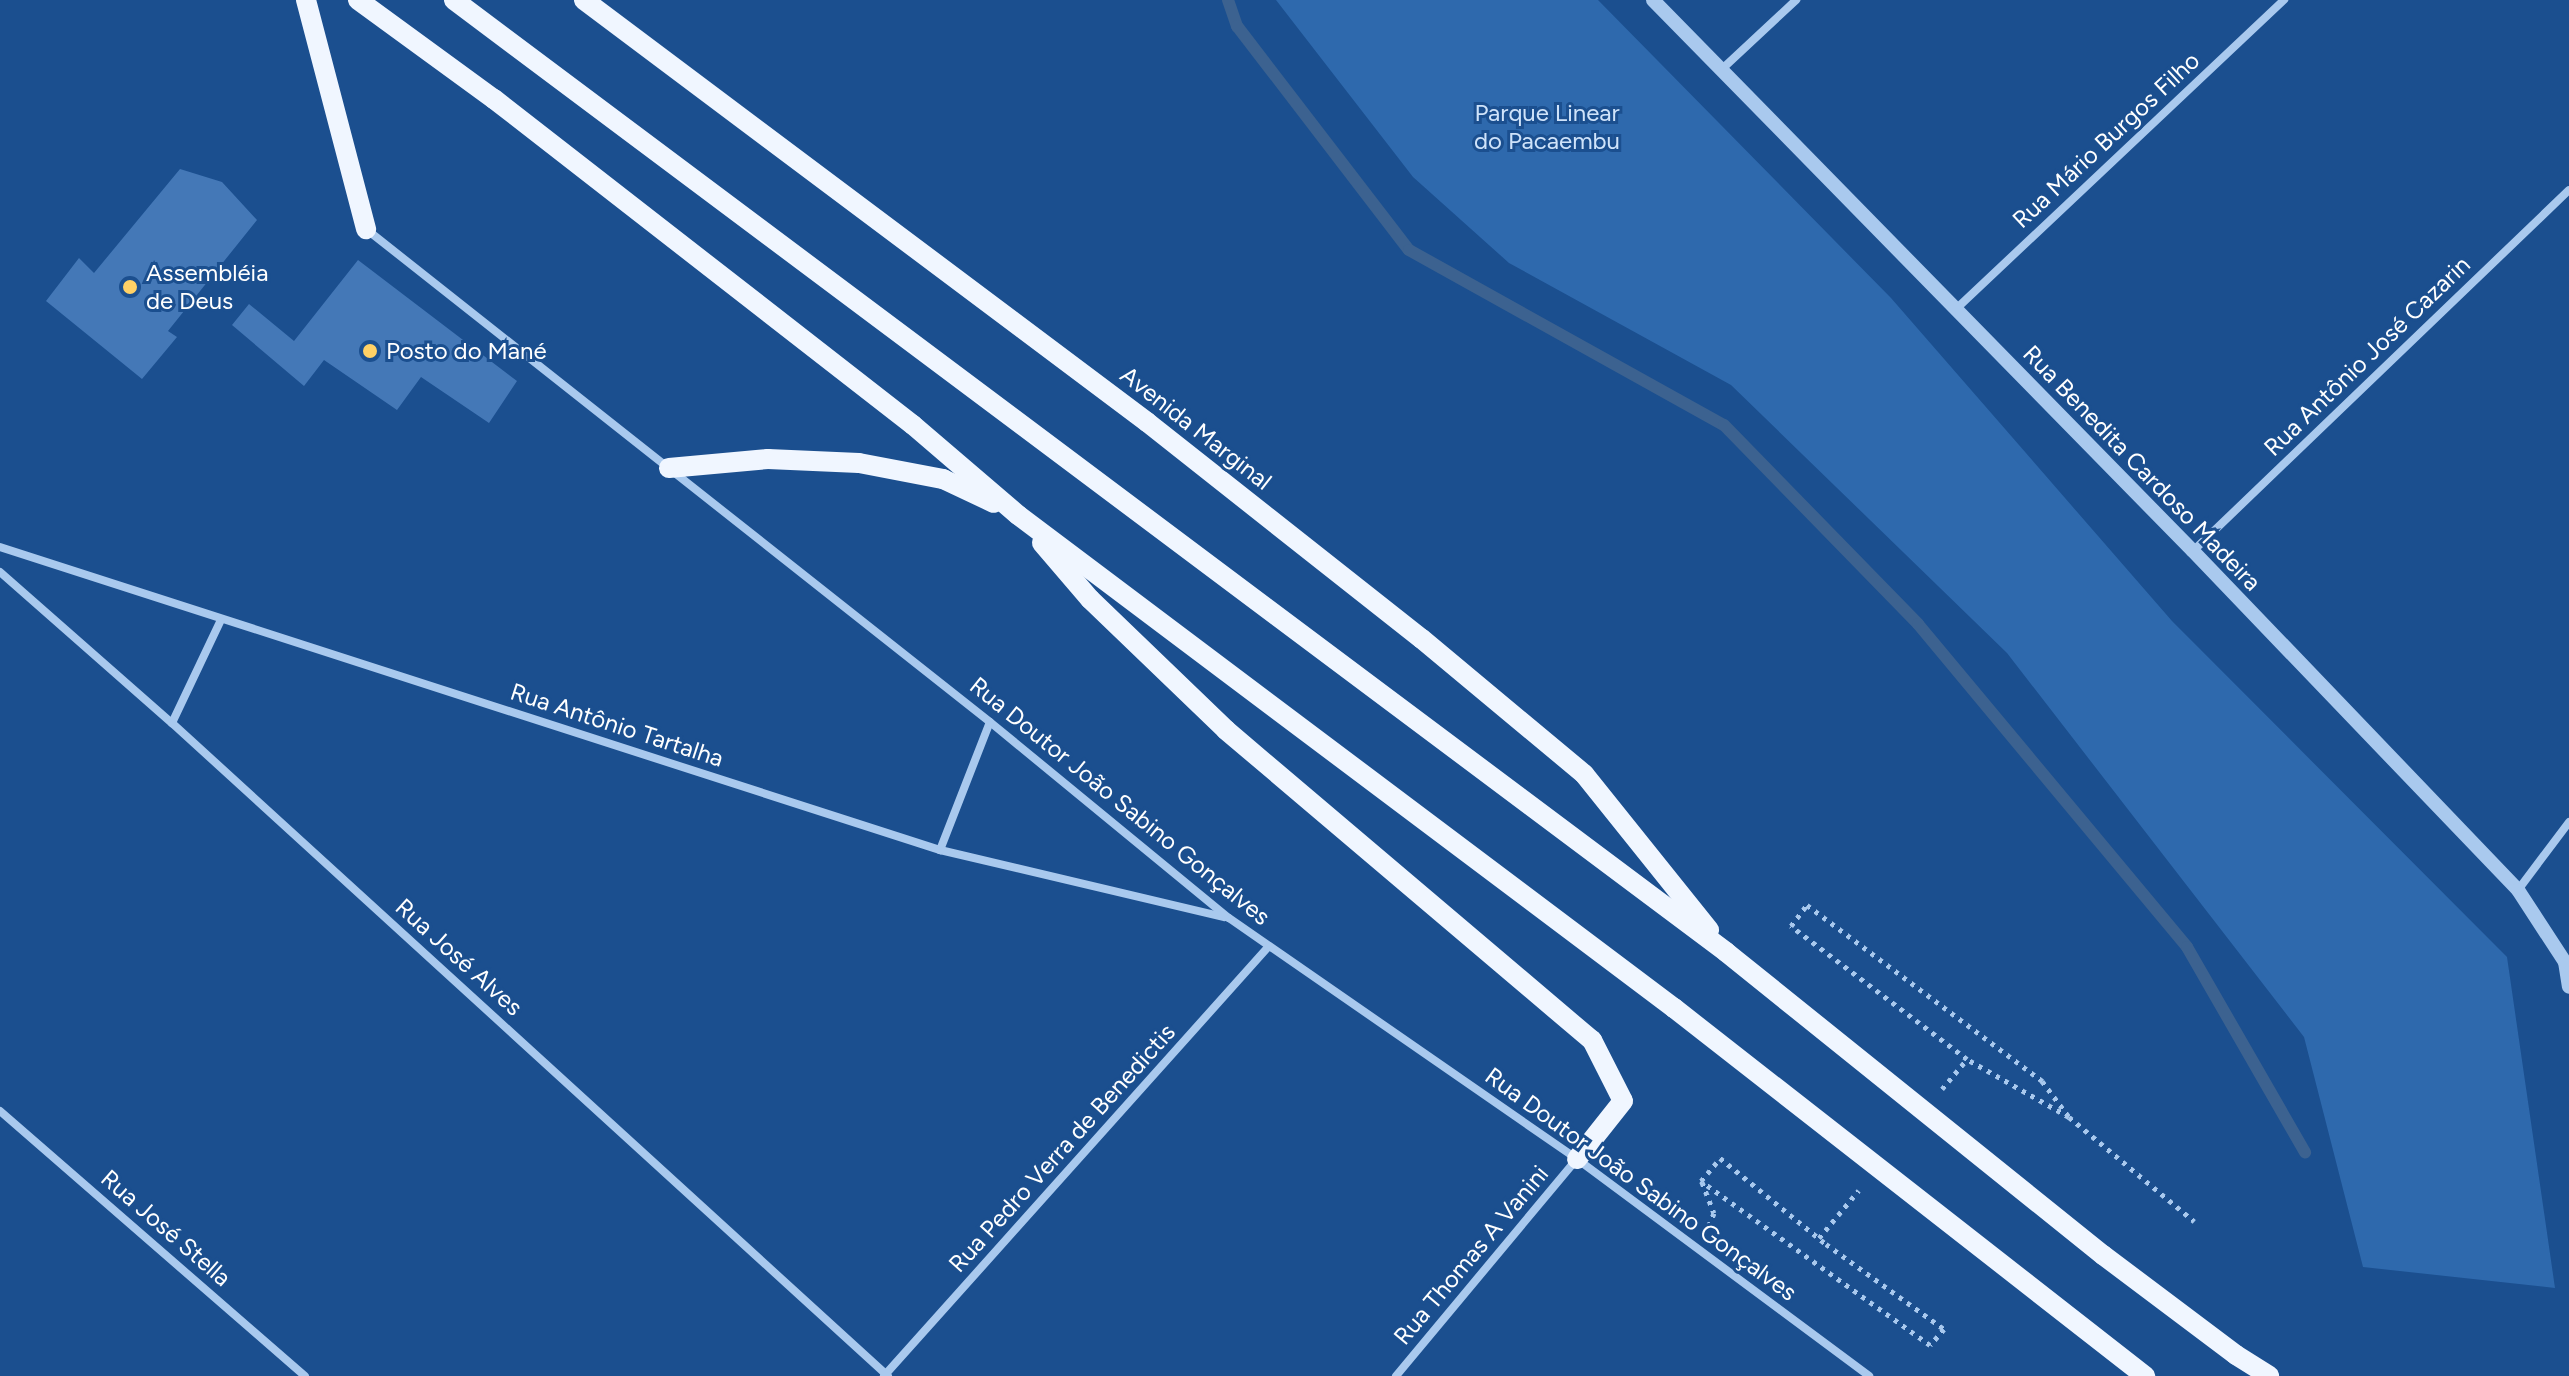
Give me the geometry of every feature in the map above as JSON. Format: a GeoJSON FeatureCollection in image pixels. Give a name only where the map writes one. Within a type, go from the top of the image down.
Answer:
{"type":"FeatureCollection","features":[{"type":"Feature","properties":{"kind":"main road"},"geometry":{"type":"LineString","coordinates":[[306,0],[366,229]]}},
{"type":"Feature","properties":{"kind":"main road"},"geometry":{"type":"LineString","coordinates":[[358,0],[494,99],[913,425],[1018,515],[1674,1008],[2145,1376]]}},
{"type":"Feature","properties":{"kind":"main road"},"geometry":{"type":"LineString","coordinates":[[454,0],[1726,952],[2103,1255],[2236,1355],[2269,1376]]}},
{"type":"Feature","properties":{"kind":"main road","name":"Avenida Marginal"},"geometry":{"type":"LineString","coordinates":[[584,0],[1147,422],[1515,716],[1584,774],[1726,952]]}},
{"type":"Feature","properties":{"kind":"main road"},"geometry":{"type":"LineString","coordinates":[[669,468],[768,459],[859,463],[943,479],[1018,515],[1090,599],[1226,730],[1592,1040],[1623,1101],[1577,1159]]}},
{"type":"Feature","properties":{"kind":"street","name":"Rua Benedita Cardoso Madeira"},"geometry":{"type":"LineString","coordinates":[[1653,0],[2193,551],[2518,890],[2565,962],[2569,987]]}},
{"type":"Feature","properties":{"kind":"street"},"geometry":{"type":"LineString","coordinates":[[1721,70],[1796,0]]}},
{"type":"Feature","properties":{"kind":"street","name":"Rua Mário Burgos Filho"},"geometry":{"type":"LineString","coordinates":[[1956,309],[2284,0]]}},
{"type":"Feature","properties":{"kind":"street","name":"Rua Antônio José Cazarin"},"geometry":{"type":"LineString","coordinates":[[2193,551],[2569,190]]}},
{"type":"Feature","properties":{"kind":"street","name":"Rua Doutor João Sabino Gonçalves"},"geometry":{"type":"LineString","coordinates":[[366,229],[990,722],[1229,918],[1577,1159],[1869,1376]]}},
{"type":"Feature","properties":{"kind":"street","name":"Rua Antônio Tartalha"},"geometry":{"type":"LineString","coordinates":[[0,547],[940,850],[1229,918]]}},
{"type":"Feature","properties":{"kind":"street","name":"Rua José Alves"},"geometry":{"type":"LineString","coordinates":[[0,572],[172,723],[886,1375]]}},
{"type":"Feature","properties":{"kind":"street"},"geometry":{"type":"LineString","coordinates":[[172,723],[221,620]]}},
{"type":"Feature","properties":{"kind":"street"},"geometry":{"type":"LineString","coordinates":[[940,850],[990,722]]}},
{"type":"Feature","properties":{"kind":"street"},"geometry":{"type":"LineString","coordinates":[[2518,890],[2569,822]]}},
{"type":"Feature","properties":{"kind":"street","name":"Rua Pedro Verra de Benedictis"},"geometry":{"type":"LineString","coordinates":[[886,1375],[1269,946]]}},
{"type":"Feature","properties":{"kind":"street","name":"Rua José Stella"},"geometry":{"type":"LineString","coordinates":[[0,1111],[305,1376]]}},
{"type":"Feature","properties":{"kind":"street","name":"Rua Thomas A Vanini"},"geometry":{"type":"LineString","coordinates":[[1396,1376],[1577,1159]]}},
{"type":"Feature","properties":{"kind":"path"},"geometry":{"type":"LineString","coordinates":[[2069,1117],[2042,1081],[1807,905],[1791,926],[1967,1059],[2069,1117],[2194,1221]]}},
{"type":"Feature","properties":{"kind":"path"},"geometry":{"type":"LineString","coordinates":[[1720,1158],[1826,1244],[1944,1329],[1930,1345],[1701,1181],[1720,1158]]}},
{"type":"Feature","properties":{"kind":"path"},"geometry":{"type":"LineString","coordinates":[[1699,1249],[1714,1213],[1701,1181]]}},
{"type":"Feature","properties":{"kind":"green space","name":"Parque Linear do Pacaembu"},"geometry":{"type":"Polygon","coordinates":[[[1276,0],[1598,0],[1891,298],[2172,621],[2507,957],[2555,1288],[2363,1267],[2304,1037],[2007,653],[1731,385],[1509,263],[1413,177],[1276,0]]]}},
{"type":"Feature","properties":{"kind":"building","name":"Assembléia de Deus"},"geometry":{"type":"Polygon","coordinates":[[[180,169],[222,182],[257,220],[168,331],[177,337],[142,379],[46,301],[79,258],[94,273],[180,169]]]}},
{"type":"Feature","properties":{"kind":"building","name":"Posto do Mané"},"geometry":{"type":"Polygon","coordinates":[[[358,260],[517,381],[489,423],[421,377],[397,410],[324,360],[304,386],[232,325],[249,304],[294,341],[358,260]]]}},
{"type":"Feature","properties":{"kind":"waterway"},"geometry":{"type":"LineString","coordinates":[[1228,0],[1237,26],[1409,250],[1724,425],[1918,624],[2187,947],[2305,1152]]}},
{"type":"Feature","properties":{"kind":"place","name":"Assembléia de Deus"},"geometry":{"type":"Point","coordinates":[130,287]}},
{"type":"Feature","properties":{"kind":"place","name":"Posto do Mané"},"geometry":{"type":"Point","coordinates":[370,351]}}]}
